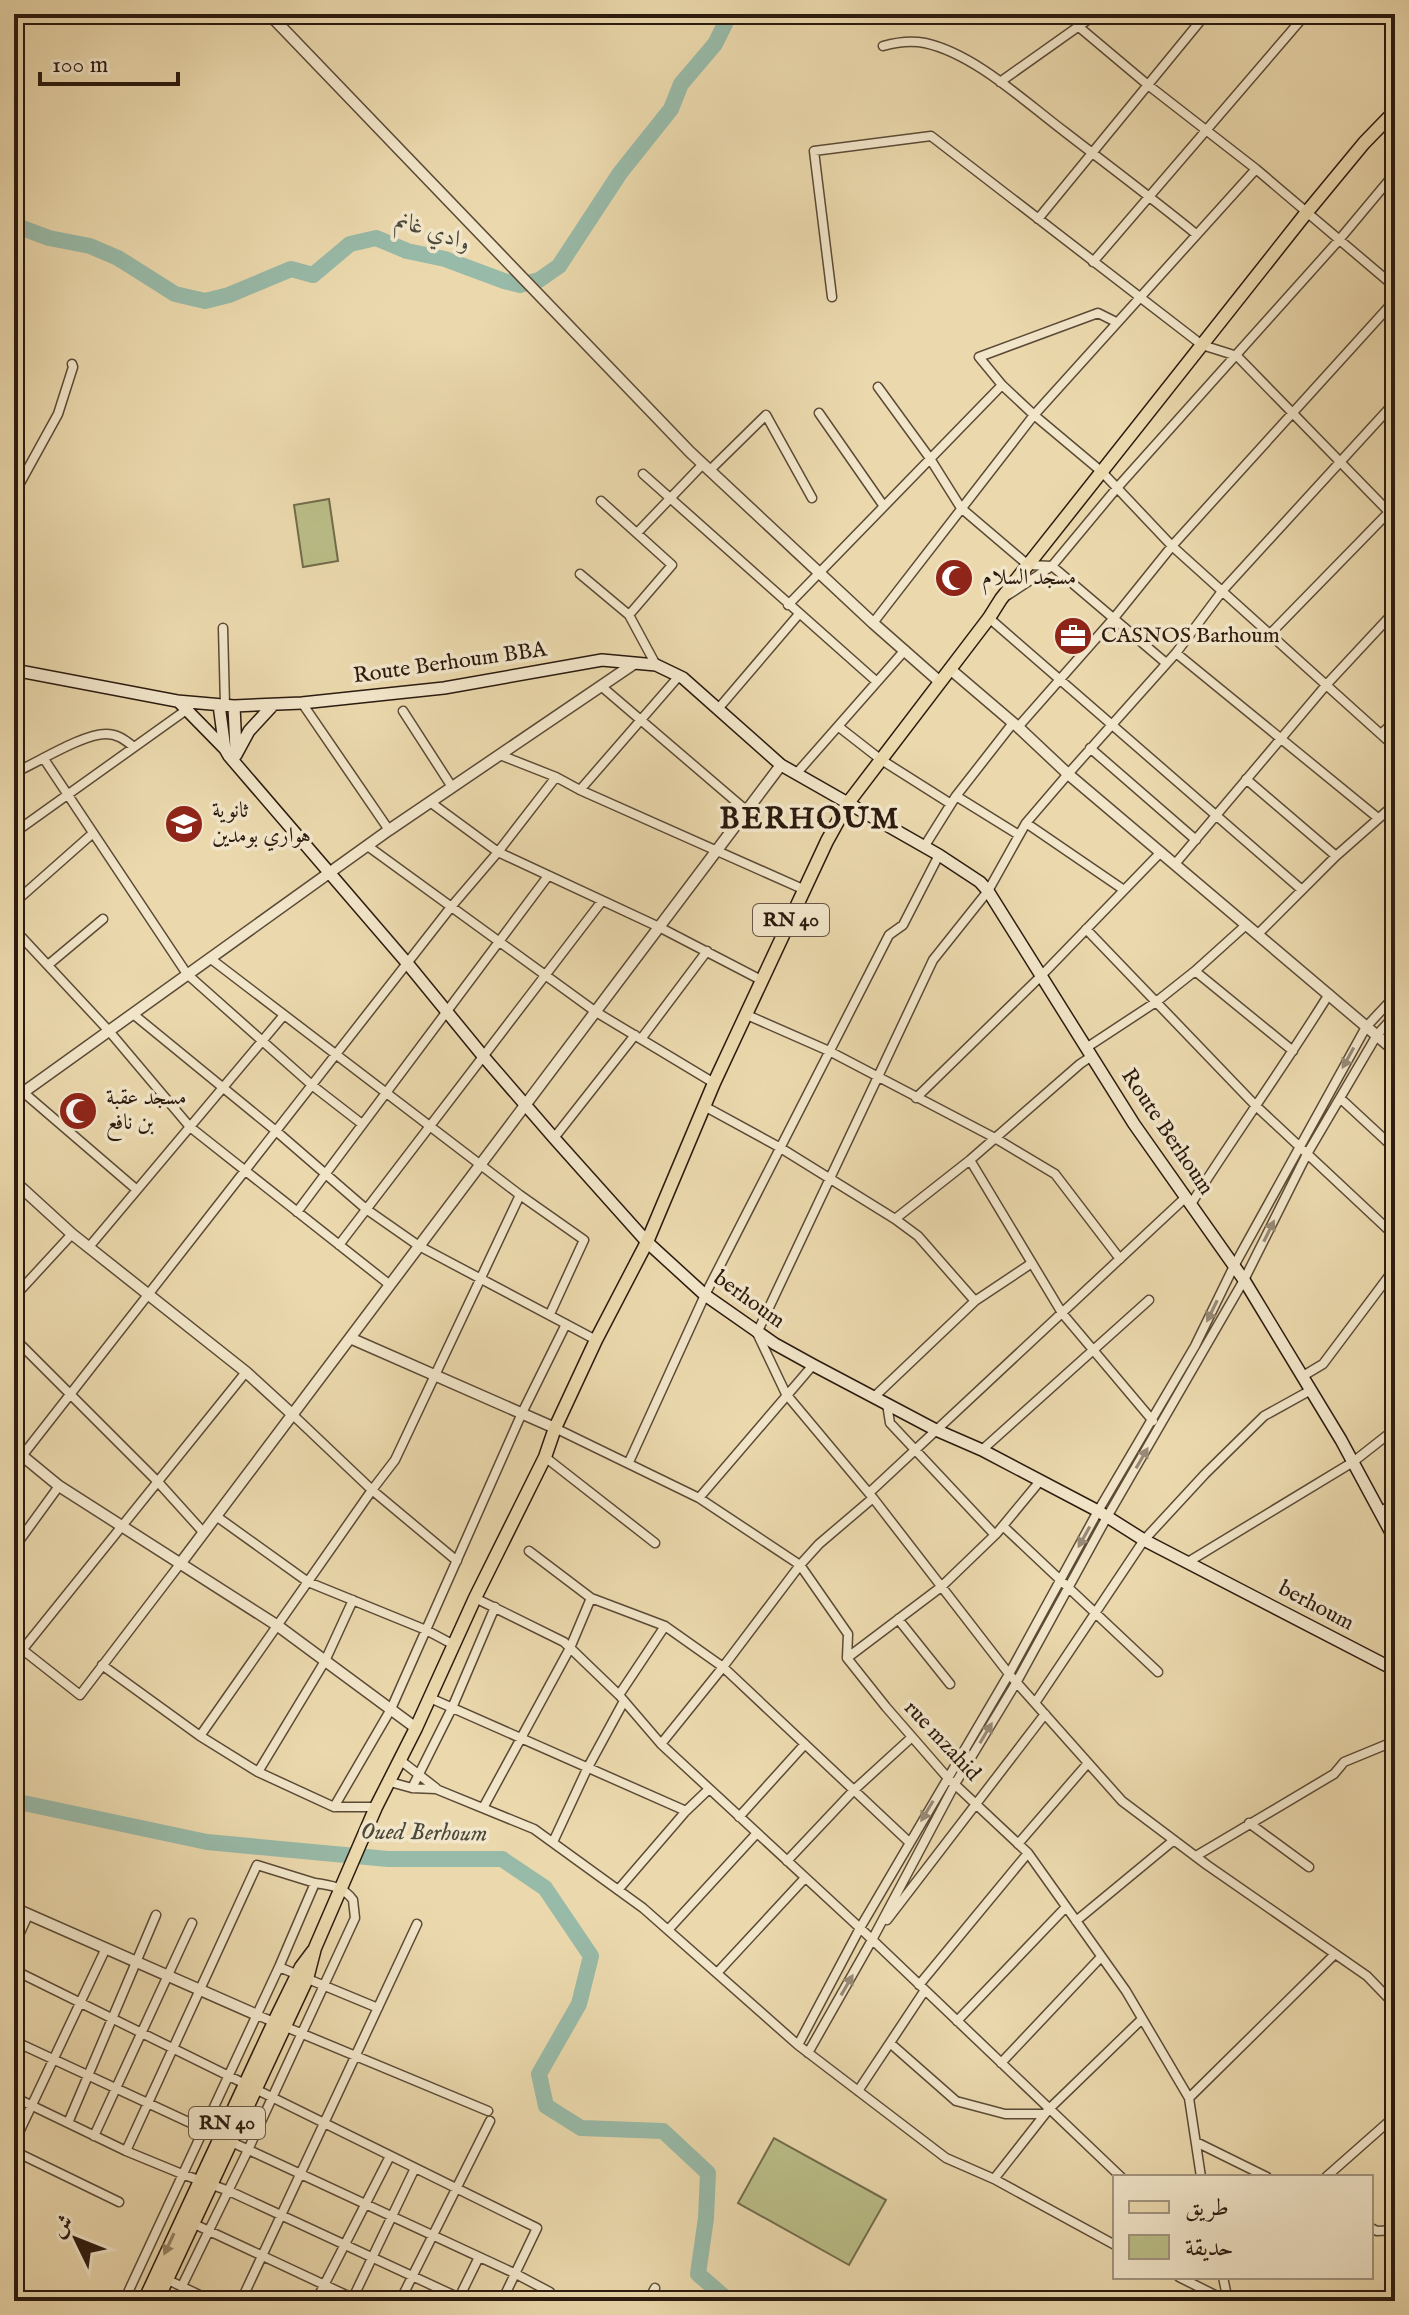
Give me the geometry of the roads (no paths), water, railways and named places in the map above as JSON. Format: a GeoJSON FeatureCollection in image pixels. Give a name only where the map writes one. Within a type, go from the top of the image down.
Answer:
{"type":"FeatureCollection","features":[{"type":"Feature","properties":{"kind":"main road","name":"RN 40"},"geometry":{"type":"LineString","coordinates":[[157,2301],[160,2277],[302,1977],[376,1807],[545,1457],[555,1428],[596,1340],[647,1242],[714,1083],[848,803],[1001,599],[1307,212],[1395,111]]}},
{"type":"Feature","properties":{"kind":"main road","name":"Route Berhoum BBA"},"geometry":{"type":"LineString","coordinates":[[192,707],[302,703],[444,688],[602,660],[656,665],[679,676],[781,765],[848,803]]}},
{"type":"Feature","properties":{"kind":"main road","name":"berhoum"},"geometry":{"type":"LineString","coordinates":[[14,670],[177,701],[192,707],[483,1056],[647,1242],[705,1295],[757,1333],[1395,1670]]}},
{"type":"Feature","properties":{"kind":"main road"},"geometry":{"type":"LineString","coordinates":[[226,705],[232,756]]}},
{"type":"Feature","properties":{"kind":"main road"},"geometry":{"type":"LineString","coordinates":[[232,756],[249,731],[273,705]]}},
{"type":"Feature","properties":{"kind":"main road","name":"Route Berhoum"},"geometry":{"type":"LineString","coordinates":[[848,803],[939,855],[980,882],[988,891],[1134,1124],[1244,1280],[1353,1462],[1395,1540]]}},
{"type":"Feature","properties":{"kind":"main road","name":"RN 40"},"geometry":{"type":"LineString","coordinates":[[144,2301],[192,2223],[205,2182]]}},
{"type":"Feature","properties":{"kind":"street"},"geometry":{"type":"LineString","coordinates":[[269,14],[706,467],[940,682]]}},
{"type":"Feature","properties":{"kind":"street"},"geometry":{"type":"LineString","coordinates":[[1000,82],[1096,14]]}},
{"type":"Feature","properties":{"kind":"street"},"geometry":{"type":"LineString","coordinates":[[1038,219],[1206,14]]}},
{"type":"Feature","properties":{"kind":"street"},"geometry":{"type":"LineString","coordinates":[[1093,262],[1306,14]]}},
{"type":"Feature","properties":{"kind":"street"},"geometry":{"type":"LineString","coordinates":[[1079,27],[1256,169],[1395,287]]}},
{"type":"Feature","properties":{"kind":"street"},"geometry":{"type":"LineString","coordinates":[[883,46],[904,41],[926,43],[963,57],[1000,82],[1196,234]]}},
{"type":"Feature","properties":{"kind":"street"},"geometry":{"type":"LineString","coordinates":[[832,297],[814,151],[931,136],[1202,345],[1237,356],[1393,516],[1271,633]]}},
{"type":"Feature","properties":{"kind":"street"},"geometry":{"type":"LineString","coordinates":[[873,623],[1034,415],[1256,169]]}},
{"type":"Feature","properties":{"kind":"street"},"geometry":{"type":"LineString","coordinates":[[1001,599],[1052,566],[1116,489],[1237,356],[1395,173]]}},
{"type":"Feature","properties":{"kind":"street"},"geometry":{"type":"LineString","coordinates":[[924,847],[954,800],[1015,725],[1114,618],[1172,546],[1395,300]]}},
{"type":"Feature","properties":{"kind":"street"},"geometry":{"type":"LineString","coordinates":[[1116,322],[1098,313],[979,357],[1002,385],[1102,472],[1172,546],[1395,747]]}},
{"type":"Feature","properties":{"kind":"street"},"geometry":{"type":"LineString","coordinates":[[14,494],[58,414],[72,364]]}},
{"type":"Feature","properties":{"kind":"street"},"geometry":{"type":"LineString","coordinates":[[788,605],[1002,385]]}},
{"type":"Feature","properties":{"kind":"street"},"geometry":{"type":"LineString","coordinates":[[878,387],[929,457],[961,508],[1028,565],[1052,566],[1166,663]]}},
{"type":"Feature","properties":{"kind":"street"},"geometry":{"type":"LineString","coordinates":[[1395,402],[1223,590],[1176,653],[1026,823],[988,891],[933,960],[757,1333],[786,1394],[871,1496],[1016,1683],[1122,1801],[1367,1976],[1395,2005]]}},
{"type":"Feature","properties":{"kind":"street"},"geometry":{"type":"LineString","coordinates":[[819,413],[883,505]]}},
{"type":"Feature","properties":{"kind":"street"},"geometry":{"type":"LineString","coordinates":[[637,533],[671,498],[766,415],[812,498]]}},
{"type":"Feature","properties":{"kind":"street"},"geometry":{"type":"LineString","coordinates":[[643,474],[877,682]]}},
{"type":"Feature","properties":{"kind":"street"},"geometry":{"type":"LineString","coordinates":[[601,501],[672,565],[629,615]]}},
{"type":"Feature","properties":{"kind":"street"},"geometry":{"type":"LineString","coordinates":[[580,574],[629,615],[656,665]]}},
{"type":"Feature","properties":{"kind":"street"},"geometry":{"type":"LineString","coordinates":[[1175,864],[1327,684],[1395,611]]}},
{"type":"Feature","properties":{"kind":"street"},"geometry":{"type":"LineString","coordinates":[[718,709],[799,614]]}},
{"type":"Feature","properties":{"kind":"street"},"geometry":{"type":"LineString","coordinates":[[989,618],[1302,890]]}},
{"type":"Feature","properties":{"kind":"street"},"geometry":{"type":"LineString","coordinates":[[223,628],[226,705]]}},
{"type":"Feature","properties":{"kind":"street"},"geometry":{"type":"LineString","coordinates":[[796,774],[905,650]]}},
{"type":"Feature","properties":{"kind":"street"},"geometry":{"type":"LineString","coordinates":[[1176,653],[1378,818]]}},
{"type":"Feature","properties":{"kind":"street"},"geometry":{"type":"LineString","coordinates":[[137,1190],[19,1096],[389,830],[635,663]]}},
{"type":"Feature","properties":{"kind":"street"},"geometry":{"type":"LineString","coordinates":[[950,669],[1068,774],[1395,1051]]}},
{"type":"Feature","properties":{"kind":"street"},"geometry":{"type":"LineString","coordinates":[[580,790],[679,676]]}},
{"type":"Feature","properties":{"kind":"street"},"geometry":{"type":"LineString","coordinates":[[601,686],[747,811]]}},
{"type":"Feature","properties":{"kind":"street"},"geometry":{"type":"LineString","coordinates":[[302,703],[389,830]]}},
{"type":"Feature","properties":{"kind":"street"},"geometry":{"type":"LineString","coordinates":[[14,833],[192,707]]}},
{"type":"Feature","properties":{"kind":"street"},"geometry":{"type":"LineString","coordinates":[[403,711],[452,787]]}},
{"type":"Feature","properties":{"kind":"street"},"geometry":{"type":"LineString","coordinates":[[1381,734],[1395,721]]}},
{"type":"Feature","properties":{"kind":"street"},"geometry":{"type":"LineString","coordinates":[[839,727],[880,759],[1019,835]]}},
{"type":"Feature","properties":{"kind":"street"},"geometry":{"type":"LineString","coordinates":[[14,773],[78,742],[105,733],[120,736],[134,747]]}},
{"type":"Feature","properties":{"kind":"street"},"geometry":{"type":"LineString","coordinates":[[1090,748],[1196,840]]}},
{"type":"Feature","properties":{"kind":"street"},"geometry":{"type":"LineString","coordinates":[[500,755],[556,777],[805,890]]}},
{"type":"Feature","properties":{"kind":"street"},"geometry":{"type":"LineString","coordinates":[[44,759],[187,974],[313,1086],[362,1124]]}},
{"type":"Feature","properties":{"kind":"street"},"geometry":{"type":"LineString","coordinates":[[14,1643],[80,1695],[781,765]]}},
{"type":"Feature","properties":{"kind":"street"},"geometry":{"type":"LineString","coordinates":[[14,1467],[18,1453],[70,1393],[556,777]]}},
{"type":"Feature","properties":{"kind":"street"},"geometry":{"type":"LineString","coordinates":[[1246,779],[1336,856]]}},
{"type":"Feature","properties":{"kind":"street"},"geometry":{"type":"LineString","coordinates":[[430,802],[498,852],[659,927],[763,981]]}},
{"type":"Feature","properties":{"kind":"street"},"geometry":{"type":"LineString","coordinates":[[1258,934],[1336,856],[1395,804]]}},
{"type":"Feature","properties":{"kind":"street"},"geometry":{"type":"LineString","coordinates":[[1026,823],[1124,890]]}},
{"type":"Feature","properties":{"kind":"street"},"geometry":{"type":"LineString","coordinates":[[14,903],[92,834]]}},
{"type":"Feature","properties":{"kind":"street"},"geometry":{"type":"LineString","coordinates":[[369,847],[596,1012],[714,1083]]}},
{"type":"Feature","properties":{"kind":"street"},"geometry":{"type":"LineString","coordinates":[[916,1098],[1040,977],[1161,852]]}},
{"type":"Feature","properties":{"kind":"street"},"geometry":{"type":"LineString","coordinates":[[629,1462],[705,1295],[779,1147],[889,935],[903,925],[939,855]]}},
{"type":"Feature","properties":{"kind":"street"},"geometry":{"type":"LineString","coordinates":[[297,1212],[548,876]]}},
{"type":"Feature","properties":{"kind":"street"},"geometry":{"type":"LineString","coordinates":[[339,1245],[602,901]]}},
{"type":"Feature","properties":{"kind":"street"},"geometry":{"type":"LineString","coordinates":[[48,965],[103,919]]}},
{"type":"Feature","properties":{"kind":"street"},"geometry":{"type":"LineString","coordinates":[[895,1219],[970,1160],[1080,1064],[1089,1052],[1195,971],[1246,925]]}},
{"type":"Feature","properties":{"kind":"street"},"geometry":{"type":"LineString","coordinates":[[14,929],[109,1031],[190,1127],[390,1285]]}},
{"type":"Feature","properties":{"kind":"street"},"geometry":{"type":"LineString","coordinates":[[1086,929],[1255,1105],[1395,1236]]}},
{"type":"Feature","properties":{"kind":"street"},"geometry":{"type":"LineString","coordinates":[[554,1138],[707,951]]}},
{"type":"Feature","properties":{"kind":"street"},"geometry":{"type":"LineString","coordinates":[[211,959],[520,1195],[584,1240],[550,1314]]}},
{"type":"Feature","properties":{"kind":"street"},"geometry":{"type":"LineString","coordinates":[[1195,971],[1293,1051]]}},
{"type":"Feature","properties":{"kind":"street"},"geometry":{"type":"LineString","coordinates":[[661,1744],[819,1544],[936,1430],[1120,1259],[1189,1200],[1329,994]]}},
{"type":"Feature","properties":{"kind":"street"},"geometry":{"type":"LineString","coordinates":[[798,2045],[909,1842],[1016,1683],[1068,1588],[1151,1419],[1195,1346],[1234,1266],[1299,1147],[1366,1027],[1395,996]]}},
{"type":"Feature","properties":{"kind":"street"},"geometry":{"type":"LineString","coordinates":[[133,1014],[366,1209],[419,1246],[596,1340]]}},
{"type":"Feature","properties":{"kind":"street"},"geometry":{"type":"LineString","coordinates":[[89,1247],[284,1015]]}},
{"type":"Feature","properties":{"kind":"street"},"geometry":{"type":"LineString","coordinates":[[747,1015],[829,1051],[995,1138],[1055,1174],[1120,1259]]}},
{"type":"Feature","properties":{"kind":"street"},"geometry":{"type":"LineString","coordinates":[[808,2053],[872,1940],[951,1780],[1060,1580],[1159,1428],[1244,1280],[1307,1154],[1377,1035],[1395,1015]]}},
{"type":"Feature","properties":{"kind":"street"},"geometry":{"type":"LineString","coordinates":[[1340,1098],[1395,1149]]}},
{"type":"Feature","properties":{"kind":"street"},"geometry":{"type":"LineString","coordinates":[[704,1106],[779,1147],[895,1219],[918,1236],[975,1301]]}},
{"type":"Feature","properties":{"kind":"street"},"geometry":{"type":"LineString","coordinates":[[970,1160],[1062,1313],[1159,1428]]}},
{"type":"Feature","properties":{"kind":"street"},"geometry":{"type":"LineString","coordinates":[[14,1181],[72,1234],[246,1372],[372,1490],[457,1561]]}},
{"type":"Feature","properties":{"kind":"street"},"geometry":{"type":"LineString","coordinates":[[200,1736],[395,1460],[520,1195]]}},
{"type":"Feature","properties":{"kind":"street"},"geometry":{"type":"LineString","coordinates":[[14,1297],[72,1234]]}},
{"type":"Feature","properties":{"kind":"street"},"geometry":{"type":"LineString","coordinates":[[874,1397],[975,1301],[1032,1263]]}},
{"type":"Feature","properties":{"kind":"street"},"geometry":{"type":"LineString","coordinates":[[1303,1376],[1323,1364],[1395,1268]]}},
{"type":"Feature","properties":{"kind":"street"},"geometry":{"type":"LineString","coordinates":[[982,1450],[1149,1300]]}},
{"type":"Feature","properties":{"kind":"street"},"geometry":{"type":"LineString","coordinates":[[334,1807],[391,1709],[522,1413],[566,1324]]}},
{"type":"Feature","properties":{"kind":"street"},"geometry":{"type":"LineString","coordinates":[[14,1338],[158,1482],[204,1533]]}},
{"type":"Feature","properties":{"kind":"street"},"geometry":{"type":"LineString","coordinates":[[350,1338],[555,1428]]}},
{"type":"Feature","properties":{"kind":"street"},"geometry":{"type":"LineString","coordinates":[[699,1498],[813,1365]]}},
{"type":"Feature","properties":{"kind":"street"},"geometry":{"type":"LineString","coordinates":[[23,1649],[246,1372]]}},
{"type":"Feature","properties":{"kind":"street"},"geometry":{"type":"LineString","coordinates":[[1035,1703],[1144,1540],[1264,1416],[1311,1390]]}},
{"type":"Feature","properties":{"kind":"street"},"geometry":{"type":"LineString","coordinates":[[887,1404],[890,1423],[995,1535]]}},
{"type":"Feature","properties":{"kind":"street","name":"rue mzahid"},"geometry":{"type":"LineString","coordinates":[[555,1428],[699,1498],[800,1565],[848,1634],[847,1658],[951,1780],[1028,1853],[1126,1991],[1189,2098],[1201,2175]]}},
{"type":"Feature","properties":{"kind":"street"},"geometry":{"type":"LineString","coordinates":[[1188,1562],[1353,1462],[1395,1429]]}},
{"type":"Feature","properties":{"kind":"street"},"geometry":{"type":"LineString","coordinates":[[18,1453],[59,1486],[278,1626],[416,1728]]}},
{"type":"Feature","properties":{"kind":"street"},"geometry":{"type":"LineString","coordinates":[[545,1457],[655,1543]]}},
{"type":"Feature","properties":{"kind":"street"},"geometry":{"type":"LineString","coordinates":[[847,1658],[941,1587],[995,1535],[1040,1481]]}},
{"type":"Feature","properties":{"kind":"street"},"geometry":{"type":"LineString","coordinates":[[14,1548],[59,1486]]}},
{"type":"Feature","properties":{"kind":"street"},"geometry":{"type":"LineString","coordinates":[[1380,1512],[1395,1502]]}},
{"type":"Feature","properties":{"kind":"street"},"geometry":{"type":"LineString","coordinates":[[216,1516],[308,1582],[426,1630],[454,1645]]}},
{"type":"Feature","properties":{"kind":"street"},"geometry":{"type":"LineString","coordinates":[[1003,1526],[1158,1672]]}},
{"type":"Feature","properties":{"kind":"street"},"geometry":{"type":"LineString","coordinates":[[529,1551],[591,1598],[665,1626],[723,1667],[909,1842]]}},
{"type":"Feature","properties":{"kind":"street"},"geometry":{"type":"LineString","coordinates":[[475,1598],[564,1642],[621,1698],[661,1744],[860,1928],[1047,2111],[1119,2175]]}},
{"type":"Feature","properties":{"kind":"street"},"geometry":{"type":"LineString","coordinates":[[483,1808],[570,1648],[591,1598]]}},
{"type":"Feature","properties":{"kind":"street"},"geometry":{"type":"LineString","coordinates":[[258,1772],[325,1661],[353,1600]]}},
{"type":"Feature","properties":{"kind":"street"},"geometry":{"type":"LineString","coordinates":[[412,1788],[452,1708],[495,1607]]}},
{"type":"Feature","properties":{"kind":"street"},"geometry":{"type":"LineString","coordinates":[[898,1619],[950,1684]]}},
{"type":"Feature","properties":{"kind":"street"},"geometry":{"type":"LineString","coordinates":[[553,1842],[621,1698],[665,1626]]}},
{"type":"Feature","properties":{"kind":"street"},"geometry":{"type":"LineString","coordinates":[[102,1665],[200,1736],[258,1772],[334,1807],[376,1807]]}},
{"type":"Feature","properties":{"kind":"street"},"geometry":{"type":"LineString","coordinates":[[430,1698],[686,1811]]}},
{"type":"Feature","properties":{"kind":"street"},"geometry":{"type":"LineString","coordinates":[[872,1940],[1045,1714]]}},
{"type":"Feature","properties":{"kind":"street"},"geometry":{"type":"LineString","coordinates":[[787,1861],[854,1790],[912,1737]]}},
{"type":"Feature","properties":{"kind":"street"},"geometry":{"type":"LineString","coordinates":[[1196,1856],[1334,1774],[1344,1762],[1395,1741]]}},
{"type":"Feature","properties":{"kind":"street"},"geometry":{"type":"LineString","coordinates":[[739,1817],[805,1744]]}},
{"type":"Feature","properties":{"kind":"street"},"geometry":{"type":"LineString","coordinates":[[400,1760],[436,1789],[534,1829],[553,1842],[668,1930],[798,2045],[946,2158],[994,2179],[1113,2244]]}},
{"type":"Feature","properties":{"kind":"street"},"geometry":{"type":"LineString","coordinates":[[1018,1844],[1088,1763]]}},
{"type":"Feature","properties":{"kind":"street"},"geometry":{"type":"LineString","coordinates":[[390,1782],[412,1788],[436,1789]]}},
{"type":"Feature","properties":{"kind":"street"},"geometry":{"type":"LineString","coordinates":[[618,1890],[709,1789]]}},
{"type":"Feature","properties":{"kind":"street"},"geometry":{"type":"LineString","coordinates":[[1249,1823],[1309,1867]]}},
{"type":"Feature","properties":{"kind":"street"},"geometry":{"type":"LineString","coordinates":[[668,1930],[757,1833]]}},
{"type":"Feature","properties":{"kind":"street"},"geometry":{"type":"LineString","coordinates":[[1076,1921],[1174,1840]]}},
{"type":"Feature","properties":{"kind":"street"},"geometry":{"type":"LineString","coordinates":[[858,2091],[922,1988],[1028,1853]]}},
{"type":"Feature","properties":{"kind":"street"},"geometry":{"type":"LineString","coordinates":[[126,2151],[257,1865],[340,1888],[353,1900],[355,1918],[182,2286]]}},
{"type":"Feature","properties":{"kind":"street"},"geometry":{"type":"LineString","coordinates":[[717,1973],[805,1878]]}},
{"type":"Feature","properties":{"kind":"street"},"geometry":{"type":"LineString","coordinates":[[124,2301],[315,1883]]}},
{"type":"Feature","properties":{"kind":"street"},"geometry":{"type":"LineString","coordinates":[[957,2021],[1066,1907]]}},
{"type":"Feature","properties":{"kind":"street"},"geometry":{"type":"LineString","coordinates":[[14,1908],[489,2116],[400,2301]]}},
{"type":"Feature","properties":{"kind":"street"},"geometry":{"type":"LineString","coordinates":[[14,1946],[28,1915]]}},
{"type":"Feature","properties":{"kind":"street"},"geometry":{"type":"LineString","coordinates":[[68,2123],[156,1915]]}},
{"type":"Feature","properties":{"kind":"street"},"geometry":{"type":"LineString","coordinates":[[94,2136],[192,1923]]}},
{"type":"Feature","properties":{"kind":"street"},"geometry":{"type":"LineString","coordinates":[[241,2301],[417,1924]]}},
{"type":"Feature","properties":{"kind":"street"},"geometry":{"type":"LineString","coordinates":[[14,2143],[106,1948]]}},
{"type":"Feature","properties":{"kind":"street"},"geometry":{"type":"LineString","coordinates":[[1189,2098],[1335,1954]]}},
{"type":"Feature","properties":{"kind":"street"},"geometry":{"type":"LineString","coordinates":[[1001,2063],[1101,1957]]}},
{"type":"Feature","properties":{"kind":"street"},"geometry":{"type":"LineString","coordinates":[[279,1967],[378,2008]]}},
{"type":"Feature","properties":{"kind":"street"},"geometry":{"type":"LineString","coordinates":[[14,1970],[537,2228],[502,2301]]}},
{"type":"Feature","properties":{"kind":"street"},"geometry":{"type":"LineString","coordinates":[[994,2179],[1047,2111],[1142,2019]]}},
{"type":"Feature","properties":{"kind":"street"},"geometry":{"type":"LineString","coordinates":[[14,2041],[516,2274],[550,2292],[546,2301]]}},
{"type":"Feature","properties":{"kind":"street"},"geometry":{"type":"LineString","coordinates":[[890,2043],[956,2101],[1005,2114],[1047,2111]]}},
{"type":"Feature","properties":{"kind":"street"},"geometry":{"type":"LineString","coordinates":[[14,2097],[126,2151],[229,2191],[461,2300],[479,2257]]}},
{"type":"Feature","properties":{"kind":"street"},"geometry":{"type":"LineString","coordinates":[[1328,2175],[1395,2116]]}},
{"type":"Feature","properties":{"kind":"street"},"geometry":{"type":"LineString","coordinates":[[1196,2142],[1263,2175]]}},
{"type":"Feature","properties":{"kind":"street"},"geometry":{"type":"LineString","coordinates":[[14,2151],[119,2202]]}},
{"type":"Feature","properties":{"kind":"street"},"geometry":{"type":"LineString","coordinates":[[316,2301],[390,2156]]}},
{"type":"Feature","properties":{"kind":"street"},"geometry":{"type":"LineString","coordinates":[[192,2223],[354,2300],[415,2168]]}},
{"type":"Feature","properties":{"kind":"street"},"geometry":{"type":"LineString","coordinates":[[1373,2229],[1395,2230]]}},
{"type":"Feature","properties":{"kind":"street"},"geometry":{"type":"LineString","coordinates":[[160,2277],[212,2301]]}},
{"type":"Feature","properties":{"kind":"street"},"geometry":{"type":"LineString","coordinates":[[1183,2279],[1228,2301]]}},
{"type":"Feature","properties":{"kind":"street"},"geometry":{"type":"LineString","coordinates":[[1223,2279],[1228,2301]]}},
{"type":"Feature","properties":{"kind":"street"},"geometry":{"type":"LineString","coordinates":[[648,2301],[655,2288]]}},
{"type":"Feature","properties":{"kind":"waterway","name":"وادي غانم"},"geometry":{"type":"LineString","coordinates":[[14,225],[49,238],[90,246],[118,258],[175,294],[205,301],[229,295],[291,269],[313,275],[350,244],[376,238],[407,251],[445,259],[504,281],[520,285],[539,280],[559,266],[620,173],[671,109],[681,84],[715,44],[730,14]]}},
{"type":"Feature","properties":{"kind":"waterway","name":"Oued Berhoum"},"geometry":{"type":"LineString","coordinates":[[14,1801],[207,1842],[388,1859],[502,1859],[545,1888],[591,1956],[579,2004],[539,2074],[546,2106],[581,2128],[663,2131],[708,2173],[706,2218],[698,2274],[729,2301]]}},
{"type":"Feature","properties":{"kind":"place","name":"مسجد السلام"},"geometry":{"type":"Point","coordinates":[954,578]}},
{"type":"Feature","properties":{"kind":"place","name":"CASNOS Barhoum"},"geometry":{"type":"Point","coordinates":[1073,636]}},
{"type":"Feature","properties":{"kind":"place","name":"ثانوية هواري بومدين"},"geometry":{"type":"Point","coordinates":[184,824]}},
{"type":"Feature","properties":{"kind":"place","name":"مسجد عقبة بن نافع"},"geometry":{"type":"Point","coordinates":[78,1111]}},
{"type":"Feature","properties":{"kind":"district","name":"BERHOUM"},"geometry":{"type":"Point","coordinates":[810,820]}}]}
